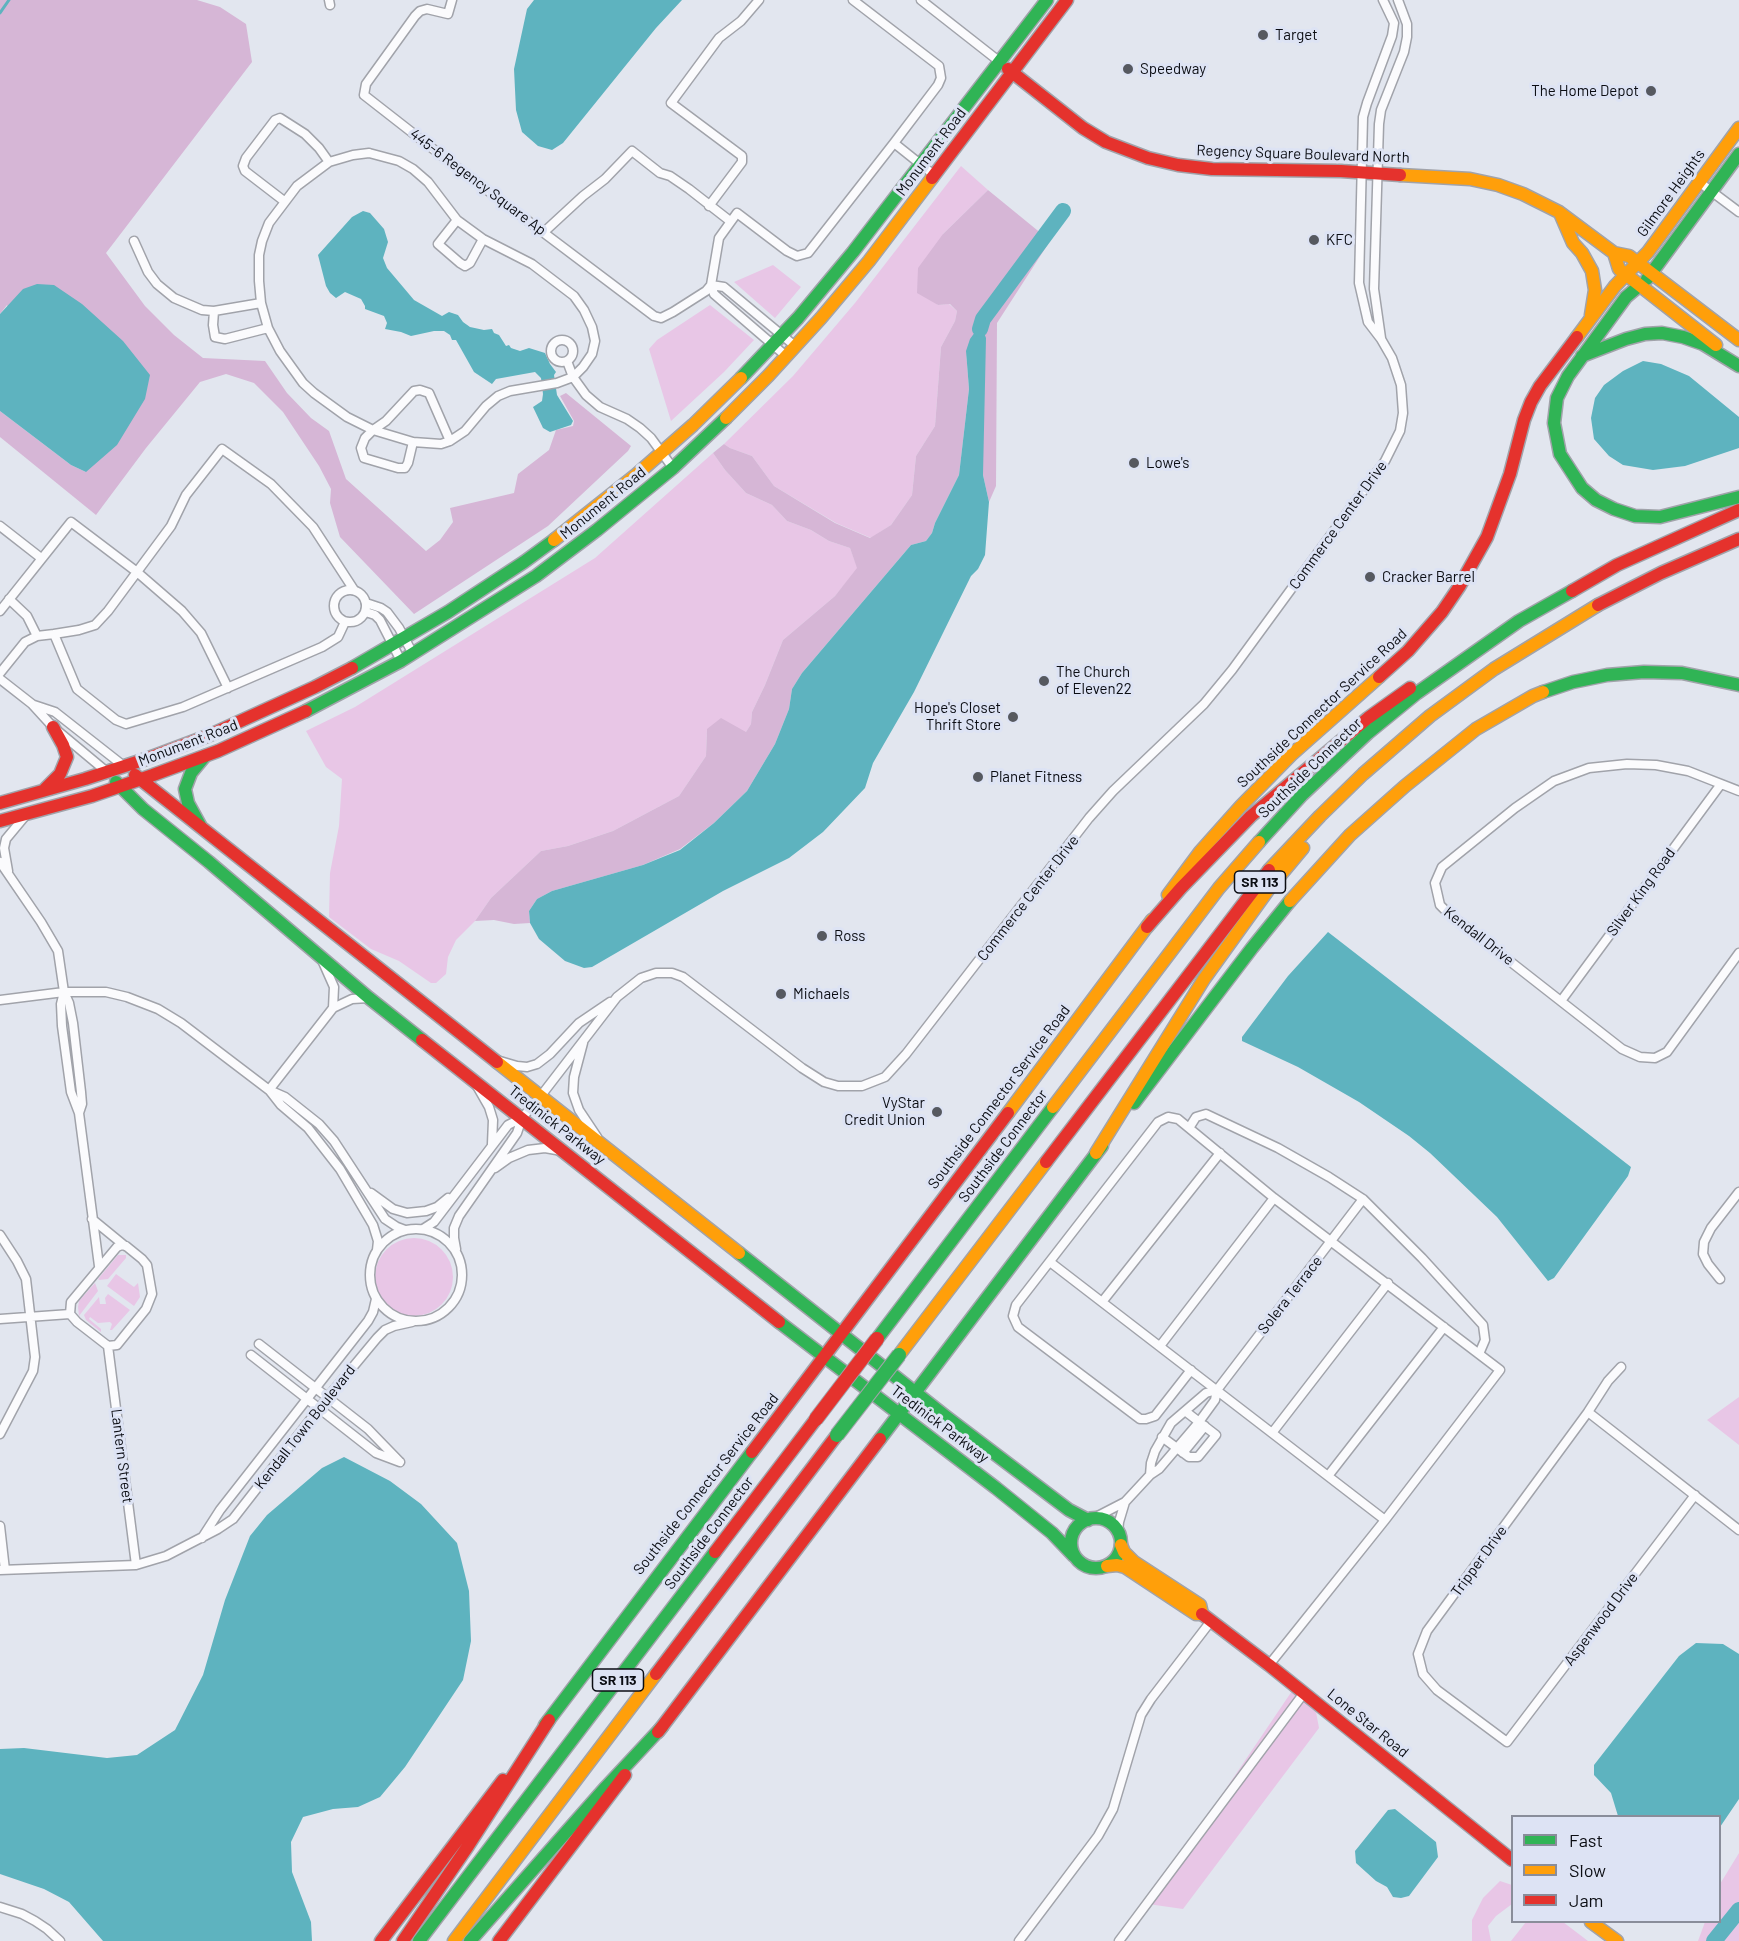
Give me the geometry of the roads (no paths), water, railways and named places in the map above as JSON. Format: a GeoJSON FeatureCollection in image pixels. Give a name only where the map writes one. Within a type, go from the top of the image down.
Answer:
{"type":"FeatureCollection","features":[{"type":"Feature","properties":{"kind":"main road","name":"Monument Road"},"geometry":{"type":"LineString","coordinates":[[0,802],[124,767],[210,735],[271,708],[405,639],[524,562],[583,518],[662,453],[718,401],[778,340],[838,271],[1047,0]]}},
{"type":"Feature","properties":{"kind":"main road","name":"Monument Road"},"geometry":{"type":"LineString","coordinates":[[0,821],[139,780],[206,755],[329,700],[401,662],[500,600],[536,576],[622,511],[722,422],[791,351],[865,265],[1067,0]]}},
{"type":"Feature","properties":{"kind":"main road","name":"Regency Square Boulevard North"},"geometry":{"type":"LineString","coordinates":[[1000,62],[1083,128],[1106,142],[1148,158],[1178,165],[1212,169],[1363,172],[1470,179],[1498,185],[1523,194],[1559,212],[1614,253],[1629,256],[1739,340]]}},
{"type":"Feature","properties":{"kind":"main road","name":"Gilmore Heights"},"geometry":{"type":"LineString","coordinates":[[1627,276],[1648,252],[1739,128]]}},
{"type":"Feature","properties":{"kind":"main road"},"geometry":{"type":"LineString","coordinates":[[1739,154],[1652,274],[1626,297],[1568,376],[1557,398],[1554,423],[1560,454],[1582,488],[1596,500],[1614,509],[1635,516],[1660,517],[1739,497]]}},
{"type":"Feature","properties":{"kind":"main road"},"geometry":{"type":"LineString","coordinates":[[1559,212],[1573,243],[1592,270],[1595,290],[1590,319]]}},
{"type":"Feature","properties":{"kind":"main road","name":"Regency Square Boulevard North"},"geometry":{"type":"LineString","coordinates":[[1614,253],[1619,269],[1739,365]]}},
{"type":"Feature","properties":{"kind":"main road","name":"Southside Connector Service Road"},"geometry":{"type":"LineString","coordinates":[[381,1941],[824,1358],[1147,927],[1173,886],[1200,852],[1291,755],[1408,651],[1442,612],[1487,537],[1499,507],[1531,402],[1551,370],[1615,286],[1627,276]]}},
{"type":"Feature","properties":{"kind":"main road"},"geometry":{"type":"LineString","coordinates":[[1582,356],[1626,339],[1645,334],[1662,333],[1702,344],[1739,365]]}},
{"type":"Feature","properties":{"kind":"main road","name":"Southside Connector"},"geometry":{"type":"LineString","coordinates":[[419,1941],[1220,888],[1302,795],[1368,734],[1417,693],[1519,621],[1578,585],[1627,560],[1739,510]]}},
{"type":"Feature","properties":{"kind":"main road","name":"SR 113"},"geometry":{"type":"LineString","coordinates":[[454,1941],[837,1435],[1276,862],[1363,774],[1430,716],[1512,657],[1607,600],[1661,573],[1739,539]]}},
{"type":"Feature","properties":{"kind":"main road"},"geometry":{"type":"LineString","coordinates":[[1147,927],[1220,847],[1299,774],[1404,691],[1465,657]]}},
{"type":"Feature","properties":{"kind":"main road"},"geometry":{"type":"LineString","coordinates":[[499,1941],[1252,948],[1300,889],[1350,835],[1405,786],[1476,729],[1533,696],[1573,682],[1607,675],[1644,672],[1682,673],[1739,685]]}},
{"type":"Feature","properties":{"kind":"main road"},"geometry":{"type":"LineString","coordinates":[[1096,1153],[1204,979],[1268,890],[1343,804],[1462,692]]}},
{"type":"Feature","properties":{"kind":"main road"},"geometry":{"type":"LineString","coordinates":[[44,791],[60,774],[67,757],[53,727]]}},
{"type":"Feature","properties":{"kind":"main road"},"geometry":{"type":"LineString","coordinates":[[204,831],[188,803],[185,789],[191,773],[206,755]]}},
{"type":"Feature","properties":{"kind":"main road","name":"Tredinick Parkway"},"geometry":{"type":"LineString","coordinates":[[124,767],[841,1335],[1069,1510],[1090,1520]]}},
{"type":"Feature","properties":{"kind":"main road","name":"Tredinick Parkway"},"geometry":{"type":"LineString","coordinates":[[107,772],[143,809],[209,862],[369,999],[824,1358],[899,1413],[1052,1533],[1074,1556]]}},
{"type":"Feature","properties":{"kind":"main road"},"geometry":{"type":"LineString","coordinates":[[1090,1520],[1104,1520],[1110,1523],[1120,1539],[1117,1558],[1107,1566],[1087,1567],[1074,1556],[1072,1550],[1072,1535],[1081,1523],[1090,1520]]}},
{"type":"Feature","properties":{"kind":"main road","name":"Lone Star Road"},"geometry":{"type":"LineString","coordinates":[[1120,1539],[1124,1552],[1134,1562],[1200,1605],[1206,1617]]}},
{"type":"Feature","properties":{"kind":"main road","name":"Lone Star Road"},"geometry":{"type":"LineString","coordinates":[[1107,1566],[1117,1565],[1125,1568],[1196,1614],[1206,1617],[1511,1859]]}},
{"type":"Feature","properties":{"kind":"main road"},"geometry":{"type":"LineString","coordinates":[[403,1941],[549,1720]]}},
{"type":"Feature","properties":{"kind":"main road"},"geometry":{"type":"LineString","coordinates":[[470,1941],[662,1727]]}},
{"type":"Feature","properties":{"kind":"main road"},"geometry":{"type":"LineString","coordinates":[[1593,1923],[1617,1941]]}},
{"type":"Feature","properties":{"kind":"street","name":"445-6 Regency Square Ap"},"geometry":{"type":"LineString","coordinates":[[452,0],[448,14],[427,9],[415,16],[366,84],[364,95],[437,153],[654,316],[661,318],[706,291],[711,285]]}},
{"type":"Feature","properties":{"kind":"street"},"geometry":{"type":"LineString","coordinates":[[710,206],[742,162],[742,156],[671,103],[719,38],[741,21],[759,0]]}},
{"type":"Feature","properties":{"kind":"street"},"geometry":{"type":"LineString","coordinates":[[791,351],[714,294],[711,285],[719,238],[737,213],[787,251],[797,256],[808,253],[894,143],[941,78],[939,66],[853,0]]}},
{"type":"Feature","properties":{"kind":"street"},"geometry":{"type":"LineString","coordinates":[[921,0],[1000,62]]}},
{"type":"Feature","properties":{"kind":"street","name":"Commerce Center Drive"},"geometry":{"type":"LineString","coordinates":[[456,1252],[454,1238],[457,1222],[466,1204],[517,1133],[522,1118],[617,997],[641,978],[656,973],[672,973],[682,977],[824,1083],[837,1086],[862,1086],[885,1077],[906,1054],[1089,818],[1113,791],[1183,726],[1223,681],[1385,461],[1400,431],[1403,398],[1397,370],[1381,339],[1368,322],[1359,283],[1364,117],[1392,36],[1394,23],[1383,0]]}},
{"type":"Feature","properties":{"kind":"street"},"geometry":{"type":"LineString","coordinates":[[1389,0],[1403,12]]}},
{"type":"Feature","properties":{"kind":"street","name":"Commerce Center Drive"},"geometry":{"type":"LineString","coordinates":[[1381,339],[1374,289],[1379,124],[1407,37],[1407,24],[1398,0]]}},
{"type":"Feature","properties":{"kind":"street"},"geometry":{"type":"LineString","coordinates":[[284,201],[245,171],[243,166],[246,158],[275,120],[280,118],[305,134],[329,162]]}},
{"type":"Feature","properties":{"kind":"street"},"geometry":{"type":"LineString","coordinates":[[894,143],[934,175]]}},
{"type":"Feature","properties":{"kind":"street"},"geometry":{"type":"LineString","coordinates":[[544,232],[605,179],[632,151],[730,221]]}},
{"type":"Feature","properties":{"kind":"street"},"geometry":{"type":"LineString","coordinates":[[369,153],[399,161],[412,168],[428,182],[457,220],[483,238],[532,264],[574,296],[592,327],[595,341],[592,354],[583,367],[573,377],[557,383],[510,391],[498,396],[486,406],[465,431],[441,444],[413,442],[373,430],[347,417],[308,388],[292,370],[268,328],[261,303],[259,267],[262,241],[269,223],[297,186],[329,162],[369,153]]}},
{"type":"Feature","properties":{"kind":"street"},"geometry":{"type":"LineString","coordinates":[[1699,182],[1739,212]]}},
{"type":"Feature","properties":{"kind":"street"},"geometry":{"type":"LineString","coordinates":[[457,220],[438,244],[460,263],[465,266],[470,263],[483,238]]}},
{"type":"Feature","properties":{"kind":"street"},"geometry":{"type":"LineString","coordinates":[[134,241],[148,272],[167,294],[188,304],[214,311],[261,303]]}},
{"type":"Feature","properties":{"kind":"street"},"geometry":{"type":"LineString","coordinates":[[711,285],[724,287],[749,307],[778,340],[791,351]]}},
{"type":"Feature","properties":{"kind":"street"},"geometry":{"type":"LineString","coordinates":[[741,316],[749,307]]}},
{"type":"Feature","properties":{"kind":"street"},"geometry":{"type":"LineString","coordinates":[[214,311],[215,337],[225,339],[268,328]]}},
{"type":"Feature","properties":{"kind":"street"},"geometry":{"type":"LineString","coordinates":[[567,361],[573,377],[586,395],[600,406],[640,428],[673,468]]}},
{"type":"Feature","properties":{"kind":"street"},"geometry":{"type":"LineString","coordinates":[[413,442],[405,468],[364,458],[361,448],[365,438],[373,430],[386,421],[414,391],[420,390],[429,393],[450,441]]}},
{"type":"Feature","properties":{"kind":"street"},"geometry":{"type":"LineString","coordinates":[[0,673],[25,642],[37,636],[79,630],[95,625],[171,526],[186,495],[222,448],[271,484],[313,527],[354,590],[363,596],[366,608],[380,620],[401,662]]}},
{"type":"Feature","properties":{"kind":"street"},"geometry":{"type":"LineString","coordinates":[[0,611],[71,522],[137,572],[182,611],[201,633],[228,688]]}},
{"type":"Feature","properties":{"kind":"street"},"geometry":{"type":"LineString","coordinates":[[0,526],[41,558]]}},
{"type":"Feature","properties":{"kind":"street"},"geometry":{"type":"LineString","coordinates":[[354,590],[344,591],[336,597],[334,612],[341,620],[356,622],[366,608],[372,604],[387,612],[413,654]]}},
{"type":"Feature","properties":{"kind":"street"},"geometry":{"type":"LineString","coordinates":[[9,599],[27,616],[37,636]]}},
{"type":"Feature","properties":{"kind":"street"},"geometry":{"type":"LineString","coordinates":[[54,634],[77,689],[116,720],[126,724],[183,707],[322,647],[338,637],[345,622]]}},
{"type":"Feature","properties":{"kind":"street","name":"Tredinick Parkway"},"geometry":{"type":"LineString","coordinates":[[0,679],[32,704],[53,727],[107,772]]}},
{"type":"Feature","properties":{"kind":"street","name":"Tredinick Parkway"},"geometry":{"type":"LineString","coordinates":[[32,704],[55,712],[124,767]]}},
{"type":"Feature","properties":{"kind":"street","name":"Kendall Drive"},"geometry":{"type":"LineString","coordinates":[[1739,791],[1688,771],[1656,765],[1627,764],[1589,768],[1554,781],[1515,808],[1442,867],[1435,883],[1440,905],[1622,1049],[1640,1057],[1655,1058],[1667,1052],[1739,953]]}},
{"type":"Feature","properties":{"kind":"street","name":"Silver King Road"},"geometry":{"type":"LineString","coordinates":[[1561,1001],[1721,784]]}},
{"type":"Feature","properties":{"kind":"street"},"geometry":{"type":"LineString","coordinates":[[10,877],[4,848],[6,839],[26,815]]}},
{"type":"Feature","properties":{"kind":"street"},"geometry":{"type":"LineString","coordinates":[[0,862],[58,951],[64,992],[61,1004],[71,1092],[79,1113],[99,1266]]}},
{"type":"Feature","properties":{"kind":"street"},"geometry":{"type":"LineString","coordinates":[[322,960],[334,987],[333,1008]]}},
{"type":"Feature","properties":{"kind":"street"},"geometry":{"type":"LineString","coordinates":[[0,1000],[64,992],[106,992],[158,1009],[181,1023],[269,1090],[285,1097],[318,1124],[334,1141],[385,1219],[405,1230]]}},
{"type":"Feature","properties":{"kind":"street"},"geometry":{"type":"LineString","coordinates":[[492,1059],[517,1066],[537,1064],[550,1054],[579,1023],[617,997]]}},
{"type":"Feature","properties":{"kind":"street"},"geometry":{"type":"LineString","coordinates":[[269,1090],[333,1008],[352,999],[369,999]]}},
{"type":"Feature","properties":{"kind":"street"},"geometry":{"type":"LineString","coordinates":[[584,1040],[574,1077],[573,1093],[579,1110],[603,1146]]}},
{"type":"Feature","properties":{"kind":"street"},"geometry":{"type":"LineString","coordinates":[[474,1080],[489,1107],[493,1120],[492,1145]]}},
{"type":"Feature","properties":{"kind":"street"},"geometry":{"type":"LineString","coordinates":[[269,1090],[281,1105],[308,1128],[340,1169],[373,1225],[378,1241],[370,1275],[371,1287],[376,1299],[391,1315],[412,1322],[437,1317],[455,1301],[461,1289],[463,1277],[461,1264],[456,1252],[442,1237],[423,1229],[405,1230],[394,1234],[376,1251]]}},
{"type":"Feature","properties":{"kind":"street"},"geometry":{"type":"LineString","coordinates":[[1189,1128],[1196,1118],[1206,1114],[1278,1148],[1363,1199],[1483,1324],[1485,1340],[1479,1354]]}},
{"type":"Feature","properties":{"kind":"street","name":"Commerce Center Drive"},"geometry":{"type":"LineString","coordinates":[[423,1229],[434,1222],[508,1125],[522,1118]]}},
{"type":"Feature","properties":{"kind":"street"},"geometry":{"type":"LineString","coordinates":[[1191,1370],[1155,1416],[1140,1419],[1018,1327],[1013,1316],[1016,1305],[1158,1122],[1168,1118],[1178,1119],[1274,1198],[1500,1370],[1385,1520],[1269,1665]]}},
{"type":"Feature","properties":{"kind":"street"},"geometry":{"type":"LineString","coordinates":[[490,1171],[509,1158],[528,1150],[545,1148],[564,1151]]}},
{"type":"Feature","properties":{"kind":"street"},"geometry":{"type":"LineString","coordinates":[[1102,1302],[1220,1153]]}},
{"type":"Feature","properties":{"kind":"street"},"geometry":{"type":"LineString","coordinates":[[365,1188],[393,1209],[407,1213],[437,1207],[453,1195]]}},
{"type":"Feature","properties":{"kind":"street"},"geometry":{"type":"LineString","coordinates":[[1720,1280],[1703,1254],[1704,1242],[1711,1228],[1739,1192]]}},
{"type":"Feature","properties":{"kind":"street"},"geometry":{"type":"LineString","coordinates":[[1160,1346],[1274,1198]]}},
{"type":"Feature","properties":{"kind":"street","name":"Solera Terrace"},"geometry":{"type":"LineString","coordinates":[[1090,1520],[1125,1502],[1180,1450],[1202,1424],[1215,1400],[1216,1390],[1363,1199]]}},
{"type":"Feature","properties":{"kind":"street"},"geometry":{"type":"LineString","coordinates":[[92,1219],[126,1246],[147,1265],[152,1294],[146,1310],[117,1345],[108,1346],[76,1322],[70,1314],[71,1302],[117,1247],[126,1246]]}},
{"type":"Feature","properties":{"kind":"street"},"geometry":{"type":"LineString","coordinates":[[0,1235],[23,1270],[26,1279],[35,1357],[33,1371],[0,1434]]}},
{"type":"Feature","properties":{"kind":"street"},"geometry":{"type":"LineString","coordinates":[[1050,1262],[1385,1520]]}},
{"type":"Feature","properties":{"kind":"street"},"geometry":{"type":"LineString","coordinates":[[1272,1433],[1388,1283]]}},
{"type":"Feature","properties":{"kind":"street","name":"Kendall Town Boulevard"},"geometry":{"type":"LineString","coordinates":[[201,1538],[215,1516],[368,1321],[376,1299]]}},
{"type":"Feature","properties":{"kind":"street"},"geometry":{"type":"LineString","coordinates":[[0,1319],[70,1314]]}},
{"type":"Feature","properties":{"kind":"street","name":"Kendall Town Boulevard"},"geometry":{"type":"LineString","coordinates":[[2,1570],[136,1565],[166,1556],[233,1519],[319,1408],[385,1330],[412,1322]]}},
{"type":"Feature","properties":{"kind":"street"},"geometry":{"type":"LineString","coordinates":[[1328,1476],[1444,1327]]}},
{"type":"Feature","properties":{"kind":"street"},"geometry":{"type":"LineString","coordinates":[[251,1355],[376,1453],[399,1462],[368,1429],[260,1344]]}},
{"type":"Feature","properties":{"kind":"street","name":"Lantern Street"},"geometry":{"type":"LineString","coordinates":[[108,1346],[136,1565]]}},
{"type":"Feature","properties":{"kind":"street","name":"Tripper Drive"},"geometry":{"type":"LineString","coordinates":[[1507,1742],[1437,1690],[1423,1674],[1418,1654],[1427,1631],[1621,1367]]}},
{"type":"Feature","properties":{"kind":"street","name":"Solera Terrace"},"geometry":{"type":"LineString","coordinates":[[1150,1476],[1150,1464],[1171,1423],[1206,1393],[1216,1390]]}},
{"type":"Feature","properties":{"kind":"street"},"geometry":{"type":"LineString","coordinates":[[1162,1437],[1189,1457],[1198,1457],[1216,1435],[1185,1411]]}},
{"type":"Feature","properties":{"kind":"street"},"geometry":{"type":"LineString","coordinates":[[1588,1412],[1739,1530]]}},
{"type":"Feature","properties":{"kind":"street","name":"Aspenwood Drive"},"geometry":{"type":"LineString","coordinates":[[1507,1742],[1695,1495]]}},
{"type":"Feature","properties":{"kind":"street"},"geometry":{"type":"LineString","coordinates":[[1120,1539],[1119,1522],[1125,1502]]}},
{"type":"Feature","properties":{"kind":"street"},"geometry":{"type":"LineString","coordinates":[[0,1526],[2,1570]]}},
{"type":"Feature","properties":{"kind":"street"},"geometry":{"type":"LineString","coordinates":[[1019,1941],[1098,1836],[1113,1809],[1141,1715],[1206,1617]]}},
{"type":"Feature","properties":{"kind":"street"},"geometry":{"type":"LineString","coordinates":[[1119,1941],[1304,1693]]}},
{"type":"Feature","properties":{"kind":"street"},"geometry":{"type":"LineString","coordinates":[[0,1907],[35,1921],[60,1941]]}},
{"type":"Feature","properties":{"kind":"water"},"geometry":{"type":"Polygon","coordinates":[[[534,0],[682,0],[656,28],[563,143],[552,150],[538,146],[522,132],[516,110],[514,69],[527,9],[534,0]]]}},
{"type":"Feature","properties":{"kind":"water"},"geometry":{"type":"Polygon","coordinates":[[[363,211],[370,213],[384,229],[388,242],[383,258],[387,268],[414,300],[442,316],[449,312],[458,315],[470,327],[492,329],[506,346],[509,345],[520,351],[529,348],[545,353],[556,372],[554,375],[557,395],[573,421],[571,425],[550,432],[543,428],[533,407],[542,401],[543,394],[541,378],[535,372],[496,379],[492,384],[474,372],[456,340],[452,340],[450,335],[444,331],[411,336],[385,329],[387,323],[384,316],[365,309],[361,299],[345,292],[336,298],[330,293],[318,255],[352,217],[363,211]]]}},
{"type":"Feature","properties":{"kind":"water"},"geometry":{"type":"Polygon","coordinates":[[[37,284],[54,285],[82,304],[123,341],[150,375],[145,399],[117,445],[86,472],[71,465],[0,411],[0,314],[23,289],[37,284]]]}},
{"type":"Feature","properties":{"kind":"water"},"geometry":{"type":"Polygon","coordinates":[[[978,328],[983,330],[986,338],[983,475],[989,502],[985,555],[978,569],[971,576],[914,692],[873,763],[865,788],[823,832],[789,858],[723,891],[592,967],[584,968],[565,961],[539,939],[530,923],[529,911],[537,899],[552,891],[643,865],[680,850],[714,823],[747,791],[775,744],[789,709],[792,689],[802,673],[911,545],[926,541],[932,533],[959,475],[969,389],[966,351],[970,339],[978,328]]]}},
{"type":"Feature","properties":{"kind":"water"},"geometry":{"type":"Polygon","coordinates":[[[1643,361],[1661,364],[1689,376],[1739,417],[1739,448],[1685,466],[1653,470],[1623,465],[1609,456],[1594,439],[1591,418],[1595,398],[1604,385],[1623,371],[1643,361]]]}},
{"type":"Feature","properties":{"kind":"water"},"geometry":{"type":"Polygon","coordinates":[[[1328,932],[1631,1167],[1628,1176],[1554,1278],[1548,1281],[1497,1217],[1409,1136],[1359,1102],[1298,1067],[1242,1041],[1242,1037],[1288,976],[1328,932]]]}},
{"type":"Feature","properties":{"kind":"water"},"geometry":{"type":"Polygon","coordinates":[[[344,1457],[390,1481],[421,1504],[457,1543],[469,1591],[471,1641],[463,1680],[405,1767],[380,1797],[358,1807],[333,1809],[303,1817],[291,1842],[292,1872],[311,1922],[312,1941],[103,1941],[69,1902],[44,1889],[0,1874],[0,1749],[24,1748],[107,1758],[137,1755],[175,1730],[203,1675],[225,1600],[250,1536],[267,1515],[322,1468],[344,1457]]]}},
{"type":"Feature","properties":{"kind":"water"},"geometry":{"type":"Polygon","coordinates":[[[1696,1643],[1723,1644],[1739,1654],[1739,1799],[1721,1826],[1721,1815],[1618,1815],[1611,1793],[1594,1775],[1594,1765],[1679,1656],[1696,1643]]]}},
{"type":"Feature","properties":{"kind":"water"},"geometry":{"type":"Polygon","coordinates":[[[1395,1809],[1436,1842],[1438,1857],[1409,1896],[1401,1898],[1393,1897],[1387,1887],[1376,1881],[1356,1863],[1355,1851],[1388,1810],[1395,1809]]]}},
{"type":"Feature","properties":{"kind":"waterway"},"geometry":{"type":"LineString","coordinates":[[0,13],[9,0]]}},
{"type":"Feature","properties":{"kind":"waterway"},"geometry":{"type":"LineString","coordinates":[[980,329],[983,319],[1063,211]]}},
{"type":"Feature","properties":{"kind":"waterway"},"geometry":{"type":"LineString","coordinates":[[1714,1941],[1739,1910]]}},
{"type":"Feature","properties":{"kind":"place","name":"Target"},"geometry":{"type":"Point","coordinates":[1263,35]}},
{"type":"Feature","properties":{"kind":"place","name":"Speedway"},"geometry":{"type":"Point","coordinates":[1128,69]}},
{"type":"Feature","properties":{"kind":"place","name":"The Home Depot"},"geometry":{"type":"Point","coordinates":[1651,91]}},
{"type":"Feature","properties":{"kind":"place","name":"KFC"},"geometry":{"type":"Point","coordinates":[1314,240]}},
{"type":"Feature","properties":{"kind":"place","name":"Lowe's"},"geometry":{"type":"Point","coordinates":[1134,463]}},
{"type":"Feature","properties":{"kind":"place","name":"Cracker Barrel"},"geometry":{"type":"Point","coordinates":[1370,577]}},
{"type":"Feature","properties":{"kind":"place","name":"The Church of Eleven22"},"geometry":{"type":"Point","coordinates":[1044,681]}},
{"type":"Feature","properties":{"kind":"place","name":"Hope's Closet Thrift Store"},"geometry":{"type":"Point","coordinates":[1013,717]}},
{"type":"Feature","properties":{"kind":"place","name":"Planet Fitness"},"geometry":{"type":"Point","coordinates":[978,777]}},
{"type":"Feature","properties":{"kind":"place","name":"Ross"},"geometry":{"type":"Point","coordinates":[822,936]}},
{"type":"Feature","properties":{"kind":"place","name":"Michaels"},"geometry":{"type":"Point","coordinates":[781,994]}},
{"type":"Feature","properties":{"kind":"place","name":"VyStar Credit Union"},"geometry":{"type":"Point","coordinates":[937,1112]}}]}
